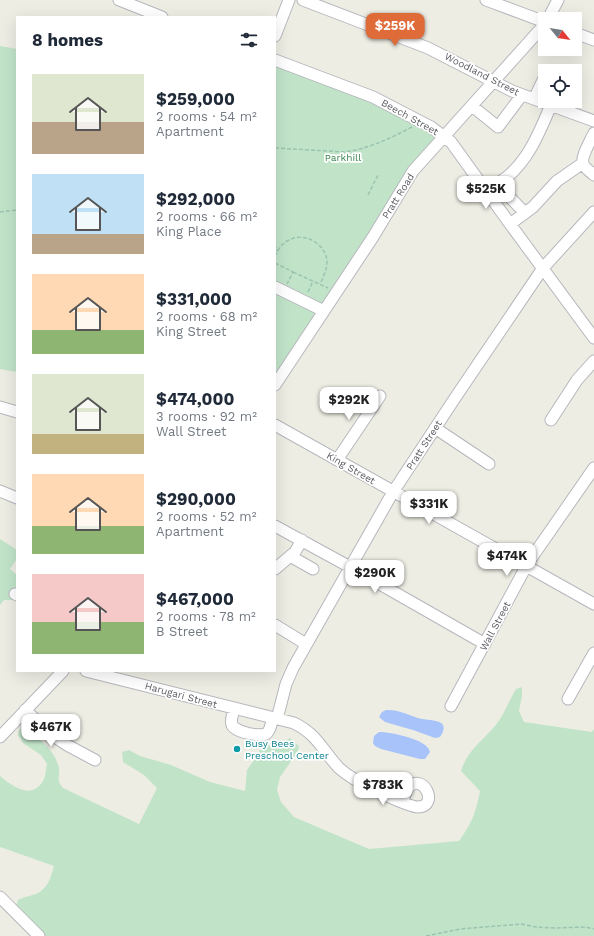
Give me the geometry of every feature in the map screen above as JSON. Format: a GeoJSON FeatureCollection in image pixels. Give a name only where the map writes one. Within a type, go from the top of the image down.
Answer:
{"type":"FeatureCollection","features":[{"type":"Feature","properties":{"kind":"street"},"geometry":{"type":"LineString","coordinates":[[119,0],[159,16]]}},
{"type":"Feature","properties":{"kind":"street"},"geometry":{"type":"LineString","coordinates":[[276,33],[289,0]]}},
{"type":"Feature","properties":{"kind":"street","name":"Woodland Street"},"geometry":{"type":"LineString","coordinates":[[303,0],[428,48],[493,82],[538,101]]}},
{"type":"Feature","properties":{"kind":"street"},"geometry":{"type":"LineString","coordinates":[[486,0],[538,20]]}},
{"type":"Feature","properties":{"kind":"street"},"geometry":{"type":"LineString","coordinates":[[552,12],[558,0]]}},
{"type":"Feature","properties":{"kind":"street","name":"Pratt Road"},"geometry":{"type":"LineString","coordinates":[[276,383],[373,238],[413,172],[427,154],[445,137],[538,31]]}},
{"type":"Feature","properties":{"kind":"street"},"geometry":{"type":"LineString","coordinates":[[582,36],[594,40]]}},
{"type":"Feature","properties":{"kind":"street","name":"Beech Street"},"geometry":{"type":"LineString","coordinates":[[276,60],[373,97],[422,122],[445,137],[453,144],[594,338]]}},
{"type":"Feature","properties":{"kind":"street"},"geometry":{"type":"LineString","coordinates":[[534,99],[538,91]]}},
{"type":"Feature","properties":{"kind":"street"},"geometry":{"type":"LineString","coordinates":[[472,106],[498,127],[522,95]]}},
{"type":"Feature","properties":{"kind":"street"},"geometry":{"type":"LineString","coordinates":[[486,191],[508,176],[520,162],[533,145],[550,108]]}},
{"type":"Feature","properties":{"kind":"street","name":"Woodland Street"},"geometry":{"type":"LineString","coordinates":[[557,108],[594,121]]}},
{"type":"Feature","properties":{"kind":"street"},"geometry":{"type":"LineString","coordinates":[[594,133],[584,154],[583,163],[594,175]]}},
{"type":"Feature","properties":{"kind":"street"},"geometry":{"type":"LineString","coordinates":[[510,224],[532,207],[557,181],[583,163]]}},
{"type":"Feature","properties":{"kind":"street"},"geometry":{"type":"LineString","coordinates":[[497,184],[525,212]]}},
{"type":"Feature","properties":{"kind":"street","name":"Pratt Street"},"geometry":{"type":"LineString","coordinates":[[234,709],[232,725],[235,729],[260,735],[265,734],[270,728],[290,675],[306,644],[393,492],[543,268],[594,212]]}},
{"type":"Feature","properties":{"kind":"street"},"geometry":{"type":"LineString","coordinates":[[279,289],[324,311]]}},
{"type":"Feature","properties":{"kind":"street"},"geometry":{"type":"LineString","coordinates":[[551,420],[577,380],[594,361]]}},
{"type":"Feature","properties":{"kind":"street"},"geometry":{"type":"LineString","coordinates":[[337,460],[380,396]]}},
{"type":"Feature","properties":{"kind":"street"},"geometry":{"type":"LineString","coordinates":[[0,407],[16,412]]}},
{"type":"Feature","properties":{"kind":"street","name":"King Street"},"geometry":{"type":"LineString","coordinates":[[276,426],[594,604]]}},
{"type":"Feature","properties":{"kind":"street"},"geometry":{"type":"LineString","coordinates":[[435,428],[489,464]]}},
{"type":"Feature","properties":{"kind":"street","name":"Wall Street"},"geometry":{"type":"LineString","coordinates":[[451,706],[526,566],[594,468]]}},
{"type":"Feature","properties":{"kind":"street"},"geometry":{"type":"LineString","coordinates":[[0,491],[16,498]]}},
{"type":"Feature","properties":{"kind":"street"},"geometry":{"type":"LineString","coordinates":[[276,527],[485,644]]}},
{"type":"Feature","properties":{"kind":"street"},"geometry":{"type":"LineString","coordinates":[[276,568],[295,552],[302,540]]}},
{"type":"Feature","properties":{"kind":"street"},"geometry":{"type":"LineString","coordinates":[[290,556],[313,569]]}},
{"type":"Feature","properties":{"kind":"street"},"geometry":{"type":"LineString","coordinates":[[276,626],[306,644]]}},
{"type":"Feature","properties":{"kind":"street"},"geometry":{"type":"LineString","coordinates":[[568,699],[594,653]]}},
{"type":"Feature","properties":{"kind":"street"},"geometry":{"type":"LineString","coordinates":[[0,737],[62,672]]}},
{"type":"Feature","properties":{"kind":"street","name":"Harugari Street"},"geometry":{"type":"LineString","coordinates":[[90,672],[294,723],[310,733],[339,767],[354,780],[402,802]]}},
{"type":"Feature","properties":{"kind":"street"},"geometry":{"type":"LineString","coordinates":[[25,710],[55,737],[95,760]]}},
{"type":"Feature","properties":{"kind":"street"},"geometry":{"type":"LineString","coordinates":[[0,896],[39,936]]}},
{"type":"Feature","properties":{"kind":"path"},"geometry":{"type":"LineString","coordinates":[[276,148],[344,152],[354,151],[381,142],[422,122]]}},
{"type":"Feature","properties":{"kind":"path"},"geometry":{"type":"LineString","coordinates":[[368,195],[378,175]]}},
{"type":"Feature","properties":{"kind":"path"},"geometry":{"type":"LineString","coordinates":[[0,212],[16,210]]}},
{"type":"Feature","properties":{"kind":"path"},"geometry":{"type":"LineString","coordinates":[[277,253],[284,243],[292,238],[306,238],[317,243],[325,253],[327,263],[320,284]]}},
{"type":"Feature","properties":{"kind":"path"},"geometry":{"type":"LineString","coordinates":[[276,247],[277,253]]}},
{"type":"Feature","properties":{"kind":"path"},"geometry":{"type":"LineString","coordinates":[[276,263],[336,293]]}},
{"type":"Feature","properties":{"kind":"path"},"geometry":{"type":"LineString","coordinates":[[279,289],[294,272]]}},
{"type":"Feature","properties":{"kind":"path"},"geometry":{"type":"LineString","coordinates":[[304,301],[314,281]]}},
{"type":"Feature","properties":{"kind":"path"},"geometry":{"type":"LineString","coordinates":[[426,936],[460,930],[521,924],[536,927],[586,927],[594,929]]}},
{"type":"Feature","properties":{"kind":"green space"},"geometry":{"type":"Polygon","coordinates":[[[0,46],[16,49],[16,372],[0,369],[0,46]]]}},
{"type":"Feature","properties":{"kind":"green space","name":"Parkhill"},"geometry":{"type":"Polygon","coordinates":[[[276,60],[340,84],[445,137],[438,143],[276,384],[276,60]]]}},
{"type":"Feature","properties":{"kind":"green space"},"geometry":{"type":"Polygon","coordinates":[[[0,539],[16,549],[16,560],[10,569],[16,574],[16,598],[12,600],[4,600],[0,605],[0,539]]]}},
{"type":"Feature","properties":{"kind":"green space"},"geometry":{"type":"Polygon","coordinates":[[[522,687],[519,711],[524,722],[592,732],[594,729],[594,936],[44,936],[16,906],[18,900],[38,893],[45,888],[54,866],[0,847],[0,776],[17,788],[29,791],[39,786],[46,774],[47,764],[41,755],[23,743],[18,735],[19,730],[24,729],[46,745],[50,750],[57,762],[59,768],[59,781],[63,788],[139,824],[157,788],[144,775],[123,762],[122,752],[129,750],[140,756],[171,765],[210,782],[245,791],[247,770],[263,744],[278,749],[282,743],[290,738],[299,746],[297,753],[280,777],[277,790],[281,802],[294,817],[369,849],[459,841],[473,817],[480,791],[461,771],[464,763],[472,750],[498,722],[516,689],[522,687]]]}},
{"type":"Feature","properties":{"kind":"water"},"geometry":{"type":"Polygon","coordinates":[[[386,710],[404,713],[422,719],[434,720],[443,725],[443,731],[440,737],[435,738],[385,722],[379,717],[382,712],[386,710]]]}},
{"type":"Feature","properties":{"kind":"water"},"geometry":{"type":"Polygon","coordinates":[[[379,732],[391,733],[416,740],[428,747],[430,752],[425,759],[420,759],[381,749],[373,743],[374,736],[379,732]]]}},
{"type":"Feature","properties":{"kind":"place","name":"Busy Bees Preschool Center"},"geometry":{"type":"Point","coordinates":[237,749]}}]}
